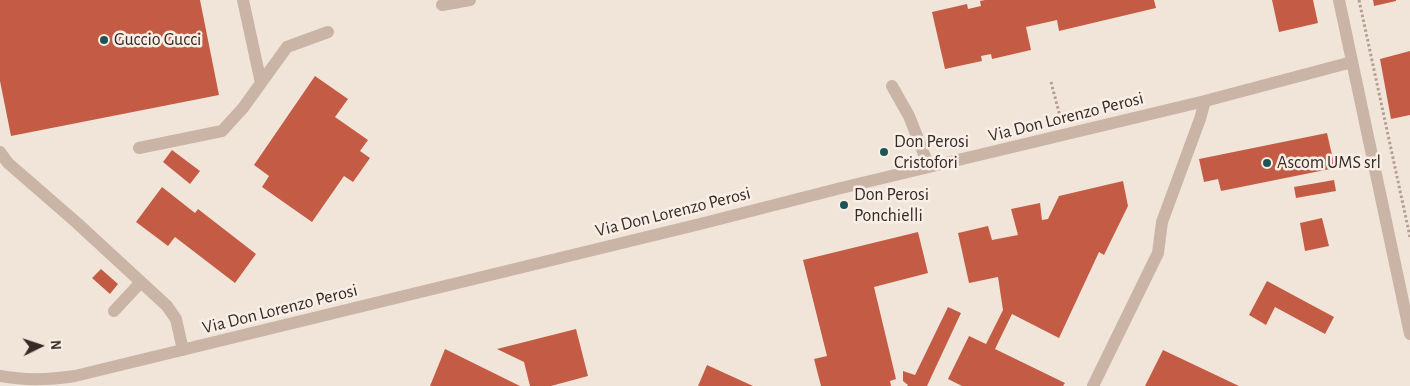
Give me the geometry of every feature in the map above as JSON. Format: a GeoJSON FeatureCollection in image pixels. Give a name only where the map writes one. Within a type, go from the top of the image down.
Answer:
{"type":"FeatureCollection","features":[{"type":"Feature","properties":{"kind":"street"},"geometry":{"type":"LineString","coordinates":[[242,0],[261,83]]}},
{"type":"Feature","properties":{"kind":"street"},"geometry":{"type":"LineString","coordinates":[[442,5],[470,0]]}},
{"type":"Feature","properties":{"kind":"street"},"geometry":{"type":"LineString","coordinates":[[1339,0],[1410,334]]}},
{"type":"Feature","properties":{"kind":"street"},"geometry":{"type":"LineString","coordinates":[[139,148],[222,131],[243,108],[287,47],[328,32]]}},
{"type":"Feature","properties":{"kind":"street","name":"Via Don Lorenzo Perosi"},"geometry":{"type":"LineString","coordinates":[[0,376],[28,380],[75,376],[1205,101],[1352,62]]}},
{"type":"Feature","properties":{"kind":"street"},"geometry":{"type":"LineString","coordinates":[[892,86],[909,116],[929,167]]}},
{"type":"Feature","properties":{"kind":"street"},"geometry":{"type":"LineString","coordinates":[[1093,386],[1158,253],[1162,222],[1205,101]]}},
{"type":"Feature","properties":{"kind":"street"},"geometry":{"type":"LineString","coordinates":[[0,152],[4,167],[77,223],[167,306],[174,315],[183,350]]}},
{"type":"Feature","properties":{"kind":"street"},"geometry":{"type":"LineString","coordinates":[[114,312],[141,282]]}},
{"type":"Feature","properties":{"kind":"path"},"geometry":{"type":"LineString","coordinates":[[1359,0],[1410,237]]}},
{"type":"Feature","properties":{"kind":"path"},"geometry":{"type":"LineString","coordinates":[[1051,82],[1064,135]]}},
{"type":"Feature","properties":{"kind":"building","name":"Guccio Gucci"},"geometry":{"type":"Polygon","coordinates":[[[0,0],[200,0],[219,95],[11,136],[0,81],[0,0]]]}},
{"type":"Feature","properties":{"kind":"building"},"geometry":{"type":"Polygon","coordinates":[[[1154,0],[1156,8],[1059,31],[1057,20],[1026,27],[1031,50],[992,59],[991,54],[981,56],[982,61],[945,69],[932,12],[967,4],[968,9],[981,6],[980,1],[1154,0]]]}},
{"type":"Feature","properties":{"kind":"building"},"geometry":{"type":"Polygon","coordinates":[[[1272,0],[1313,0],[1318,23],[1279,32],[1272,0]]]}},
{"type":"Feature","properties":{"kind":"building"},"geometry":{"type":"Polygon","coordinates":[[[1373,0],[1396,0],[1396,1],[1374,6],[1373,0]]]}},
{"type":"Feature","properties":{"kind":"building"},"geometry":{"type":"Polygon","coordinates":[[[1410,51],[1410,115],[1391,119],[1380,59],[1410,51]]]}},
{"type":"Feature","properties":{"kind":"building"},"geometry":{"type":"Polygon","coordinates":[[[315,76],[348,99],[335,117],[368,140],[360,151],[370,158],[353,182],[344,176],[312,222],[262,187],[269,176],[254,165],[315,76]]]}},
{"type":"Feature","properties":{"kind":"building","name":"Ascom UMS srl"},"geometry":{"type":"Polygon","coordinates":[[[1327,133],[1335,168],[1221,191],[1218,179],[1204,182],[1199,159],[1327,133]]]}},
{"type":"Feature","properties":{"kind":"building"},"geometry":{"type":"Polygon","coordinates":[[[172,150],[200,171],[190,184],[163,162],[172,150]]]}},
{"type":"Feature","properties":{"kind":"building"},"geometry":{"type":"Polygon","coordinates":[[[1334,180],[1336,191],[1296,198],[1294,187],[1334,180]]]}},
{"type":"Feature","properties":{"kind":"building"},"geometry":{"type":"Polygon","coordinates":[[[1123,181],[1128,206],[1104,255],[1099,252],[1059,338],[1012,314],[995,349],[1065,383],[1063,386],[962,386],[948,379],[969,336],[986,344],[1003,310],[998,277],[969,283],[958,233],[988,226],[992,240],[1018,235],[1011,209],[1040,203],[1042,220],[1048,219],[1059,196],[1123,181]]]}},
{"type":"Feature","properties":{"kind":"building"},"geometry":{"type":"Polygon","coordinates":[[[162,187],[195,213],[198,209],[256,254],[235,283],[175,237],[168,246],[136,222],[162,187]]]}},
{"type":"Feature","properties":{"kind":"building"},"geometry":{"type":"Polygon","coordinates":[[[1322,218],[1329,246],[1305,251],[1300,223],[1322,218]]]}},
{"type":"Feature","properties":{"kind":"building"},"geometry":{"type":"Polygon","coordinates":[[[918,232],[928,273],[874,287],[896,379],[890,381],[891,386],[821,386],[814,359],[827,356],[803,260],[918,232]]]}},
{"type":"Feature","properties":{"kind":"building"},"geometry":{"type":"Polygon","coordinates":[[[101,269],[118,284],[110,294],[92,278],[101,269]]]}},
{"type":"Feature","properties":{"kind":"building"},"geometry":{"type":"Polygon","coordinates":[[[1267,281],[1334,317],[1325,334],[1275,307],[1266,325],[1249,315],[1267,281]]]}},
{"type":"Feature","properties":{"kind":"building"},"geometry":{"type":"Polygon","coordinates":[[[948,307],[961,313],[927,386],[907,386],[903,381],[903,371],[915,375],[948,307]]]}},
{"type":"Feature","properties":{"kind":"building"},"geometry":{"type":"Polygon","coordinates":[[[576,329],[588,376],[551,386],[530,386],[524,362],[497,349],[576,329]]]}},
{"type":"Feature","properties":{"kind":"building"},"geometry":{"type":"Polygon","coordinates":[[[445,349],[520,386],[430,386],[445,349]]]}},
{"type":"Feature","properties":{"kind":"building"},"geometry":{"type":"Polygon","coordinates":[[[1163,350],[1239,386],[1145,386],[1163,350]]]}},
{"type":"Feature","properties":{"kind":"building"},"geometry":{"type":"Polygon","coordinates":[[[707,365],[753,386],[698,386],[707,365]]]}},
{"type":"Feature","properties":{"kind":"place","name":"Guccio Gucci"},"geometry":{"type":"Point","coordinates":[104,40]}},
{"type":"Feature","properties":{"kind":"place","name":"Don Perosi Cristofori"},"geometry":{"type":"Point","coordinates":[884,152]}},
{"type":"Feature","properties":{"kind":"place","name":"Ascom UMS srl"},"geometry":{"type":"Point","coordinates":[1267,163]}},
{"type":"Feature","properties":{"kind":"place","name":"Don Perosi Ponchielli"},"geometry":{"type":"Point","coordinates":[844,205]}}]}
